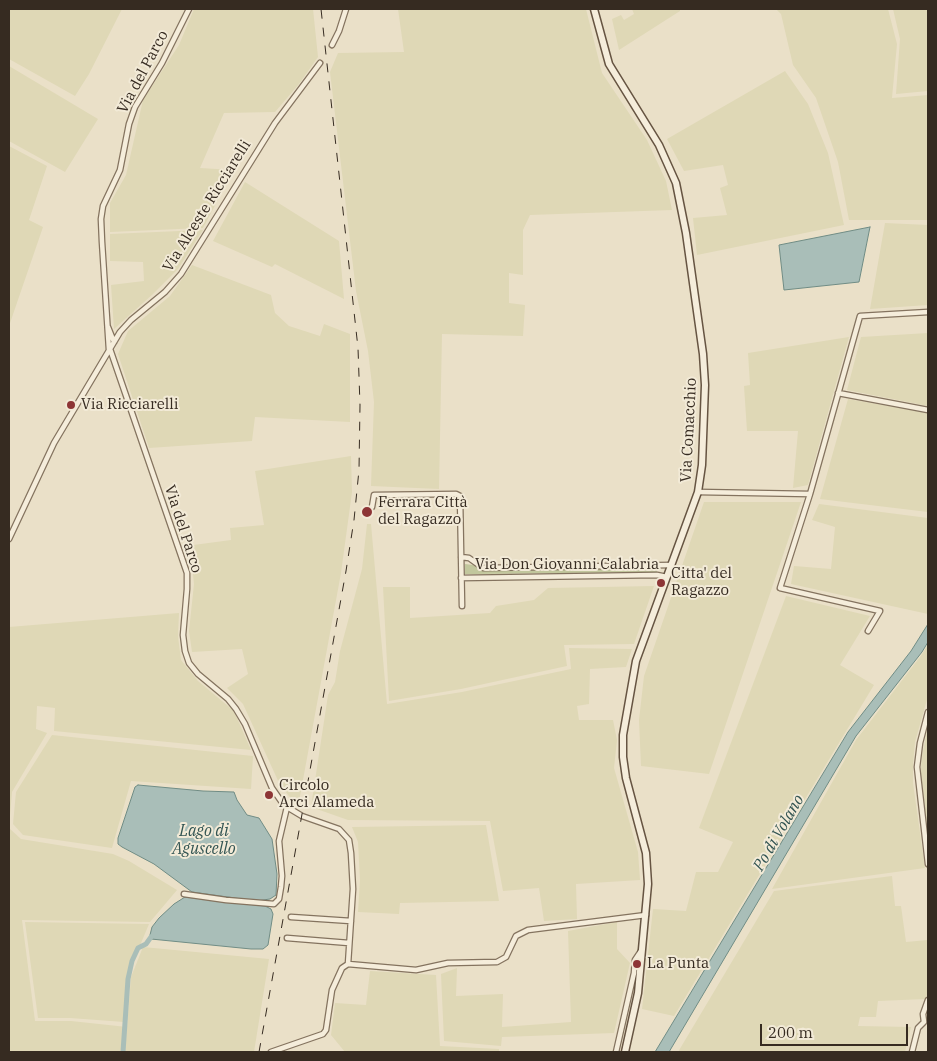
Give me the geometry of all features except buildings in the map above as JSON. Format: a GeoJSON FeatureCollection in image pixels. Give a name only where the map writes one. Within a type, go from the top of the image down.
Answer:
{"type":"FeatureCollection","features":[{"type":"Feature","properties":{"kind":"main road","name":"Via Comacchio"},"geometry":{"type":"LineString","coordinates":[[594,9],[609,64],[659,145],[672,172],[686,233],[704,370],[704,429],[698,492],[636,661],[623,735],[623,757],[626,778],[647,858],[648,884],[643,950],[636,1001],[625,1052]]}},
{"type":"Feature","properties":{"kind":"street","name":"Via del Parco"},"geometry":{"type":"LineString","coordinates":[[189,9],[170,49],[135,107],[120,170],[103,206],[101,219],[109,350],[185,567],[188,583],[183,635],[187,657],[198,674],[228,699],[236,709],[245,724],[272,788],[287,807],[302,816],[339,829],[346,836],[350,846],[352,877],[348,964]]}},
{"type":"Feature","properties":{"kind":"street"},"geometry":{"type":"LineString","coordinates":[[332,45],[346,9]]}},
{"type":"Feature","properties":{"kind":"street","name":"Via Alceste Ricciarelli"},"geometry":{"type":"LineString","coordinates":[[9,539],[54,443],[114,342],[126,324],[160,297],[181,274],[274,122],[320,63]]}},
{"type":"Feature","properties":{"kind":"street"},"geometry":{"type":"LineString","coordinates":[[868,631],[880,611],[780,588],[810,494],[860,316],[928,312]]}},
{"type":"Feature","properties":{"kind":"street","name":"Via del Parco"},"geometry":{"type":"LineString","coordinates":[[108,325],[114,342]]}},
{"type":"Feature","properties":{"kind":"street"},"geometry":{"type":"LineString","coordinates":[[108,334],[114,342]]}},
{"type":"Feature","properties":{"kind":"street"},"geometry":{"type":"LineString","coordinates":[[838,393],[928,410]]}},
{"type":"Feature","properties":{"kind":"street"},"geometry":{"type":"LineString","coordinates":[[698,492],[810,494]]}},
{"type":"Feature","properties":{"kind":"street"},"geometry":{"type":"LineString","coordinates":[[372,507],[374,495],[458,495],[460,498],[461,557]]}},
{"type":"Feature","properties":{"kind":"street","name":"Via Don Giovanni Calabria"},"geometry":{"type":"LineString","coordinates":[[668,577],[657,575],[461,578],[461,557],[469,558],[483,568],[672,565]]}},
{"type":"Feature","properties":{"kind":"street"},"geometry":{"type":"LineString","coordinates":[[461,578],[462,606]]}},
{"type":"Feature","properties":{"kind":"street"},"geometry":{"type":"LineString","coordinates":[[928,715],[920,743],[917,782],[928,864]]}},
{"type":"Feature","properties":{"kind":"street"},"geometry":{"type":"LineString","coordinates":[[184,894],[274,904],[281,887],[279,841],[287,807]]}},
{"type":"Feature","properties":{"kind":"street"},"geometry":{"type":"LineString","coordinates":[[271,1052],[323,1034],[327,1026],[332,990],[342,968],[348,964],[416,970],[448,964],[497,962],[506,958],[516,936],[528,930],[646,915]]}},
{"type":"Feature","properties":{"kind":"street"},"geometry":{"type":"LineString","coordinates":[[291,917],[351,921]]}},
{"type":"Feature","properties":{"kind":"street"},"geometry":{"type":"LineString","coordinates":[[287,938],[349,943]]}},
{"type":"Feature","properties":{"kind":"street","name":"Via Comacchio"},"geometry":{"type":"LineString","coordinates":[[616,1052],[635,960],[643,950]]}},
{"type":"Feature","properties":{"kind":"street"},"geometry":{"type":"LineString","coordinates":[[912,1052],[918,1028],[926,1022],[923,1014],[928,1000]]}},
{"type":"Feature","properties":{"kind":"shaded area"},"geometry":{"type":"Polygon","coordinates":[[[9,9],[122,9],[89,74],[75,96],[9,59],[9,9]]]}},
{"type":"Feature","properties":{"kind":"shaded area"},"geometry":{"type":"Polygon","coordinates":[[[194,9],[313,9],[318,57],[299,84],[275,112],[224,113],[200,168],[234,170],[203,228],[110,232],[110,203],[126,175],[143,100],[179,45],[194,9]]]}},
{"type":"Feature","properties":{"kind":"shaded area"},"geometry":{"type":"Polygon","coordinates":[[[398,9],[586,9],[602,73],[647,140],[666,181],[672,210],[530,215],[523,230],[523,275],[509,273],[509,303],[525,305],[523,336],[442,334],[439,489],[371,486],[374,402],[368,351],[356,291],[330,72],[338,53],[404,52],[398,9]]]}},
{"type":"Feature","properties":{"kind":"shaded area"},"geometry":{"type":"Polygon","coordinates":[[[632,9],[680,9],[680,11],[619,50],[612,19],[621,15],[624,20],[634,14],[632,9]]]}},
{"type":"Feature","properties":{"kind":"shaded area"},"geometry":{"type":"Polygon","coordinates":[[[776,9],[888,9],[897,44],[892,98],[928,95],[928,220],[849,220],[838,162],[816,98],[793,65],[781,14],[776,9]]]}},
{"type":"Feature","properties":{"kind":"shaded area"},"geometry":{"type":"Polygon","coordinates":[[[893,9],[928,9],[928,91],[896,94],[900,39],[893,9]]]}},
{"type":"Feature","properties":{"kind":"shaded area"},"geometry":{"type":"Polygon","coordinates":[[[9,66],[98,119],[65,172],[9,141],[9,66]]]}},
{"type":"Feature","properties":{"kind":"shaded area"},"geometry":{"type":"Polygon","coordinates":[[[785,71],[808,104],[828,153],[844,225],[697,255],[693,218],[727,215],[720,188],[728,185],[723,165],[684,171],[667,139],[785,71]]]}},
{"type":"Feature","properties":{"kind":"shaded area"},"geometry":{"type":"Polygon","coordinates":[[[9,146],[47,166],[29,220],[43,227],[9,326],[9,146]]]}},
{"type":"Feature","properties":{"kind":"shaded area"},"geometry":{"type":"Polygon","coordinates":[[[245,182],[339,241],[344,299],[275,264],[272,267],[213,241],[245,182]]]}},
{"type":"Feature","properties":{"kind":"shaded area"},"geometry":{"type":"Polygon","coordinates":[[[885,223],[928,225],[928,305],[870,309],[885,223]]]}},
{"type":"Feature","properties":{"kind":"shaded area"},"geometry":{"type":"Polygon","coordinates":[[[203,230],[178,269],[114,329],[111,285],[144,281],[143,262],[110,261],[110,234],[203,230]]]}},
{"type":"Feature","properties":{"kind":"shaded area"},"geometry":{"type":"Polygon","coordinates":[[[192,265],[271,295],[275,313],[289,326],[320,336],[324,324],[350,334],[350,422],[255,417],[252,441],[149,448],[118,354],[128,331],[170,296],[192,265]]]}},
{"type":"Feature","properties":{"kind":"shaded area"},"geometry":{"type":"Polygon","coordinates":[[[928,333],[928,406],[847,390],[861,337],[928,333]]]}},
{"type":"Feature","properties":{"kind":"shaded area"},"geometry":{"type":"Polygon","coordinates":[[[849,337],[808,485],[793,488],[798,431],[747,431],[744,386],[750,385],[748,353],[849,337]]]}},
{"type":"Feature","properties":{"kind":"shaded area"},"geometry":{"type":"Polygon","coordinates":[[[848,399],[928,413],[928,512],[820,499],[848,399]]]}},
{"type":"Feature","properties":{"kind":"shaded area"},"geometry":{"type":"Polygon","coordinates":[[[351,456],[352,492],[341,573],[298,807],[280,785],[243,704],[227,688],[248,674],[242,649],[192,652],[189,631],[194,584],[192,564],[186,546],[231,540],[230,528],[264,525],[255,471],[351,456]]]}},
{"type":"Feature","properties":{"kind":"shaded area"},"geometry":{"type":"Polygon","coordinates":[[[704,502],[801,502],[709,774],[641,766],[639,720],[644,676],[704,502]]]}},
{"type":"Feature","properties":{"kind":"shaded area"},"geometry":{"type":"Polygon","coordinates":[[[819,504],[928,518],[928,614],[791,584],[794,566],[831,569],[835,527],[812,520],[819,504]]]}},
{"type":"Feature","properties":{"kind":"shaded area"},"geometry":{"type":"Polygon","coordinates":[[[367,524],[371,524],[387,704],[462,692],[571,669],[569,648],[632,649],[626,667],[590,669],[589,704],[577,706],[579,720],[613,720],[617,740],[614,768],[638,852],[640,880],[576,884],[577,919],[544,921],[539,888],[503,891],[490,821],[348,820],[311,807],[328,695],[335,682],[340,651],[362,569],[367,524]]]}},
{"type":"Feature","properties":{"kind":"shaded area"},"geometry":{"type":"Polygon","coordinates":[[[654,586],[634,644],[564,645],[567,666],[461,689],[389,701],[383,587],[410,587],[410,618],[490,613],[496,606],[534,600],[548,588],[654,586]]]}},
{"type":"Feature","properties":{"kind":"shaded area"},"geometry":{"type":"Polygon","coordinates":[[[786,596],[870,616],[840,665],[874,685],[674,1016],[642,1009],[653,909],[686,911],[696,872],[718,872],[733,842],[699,828],[786,596]]]}},
{"type":"Feature","properties":{"kind":"shaded area"},"geometry":{"type":"Polygon","coordinates":[[[179,613],[178,636],[181,660],[198,681],[234,711],[251,750],[54,731],[55,708],[37,706],[36,729],[47,733],[12,792],[9,828],[9,627],[179,613]]]}},
{"type":"Feature","properties":{"kind":"shaded area"},"geometry":{"type":"Polygon","coordinates":[[[928,645],[928,696],[915,742],[913,765],[913,783],[925,868],[772,889],[856,740],[928,645]]]}},
{"type":"Feature","properties":{"kind":"shaded area"},"geometry":{"type":"Polygon","coordinates":[[[928,726],[928,832],[920,778],[928,726]]]}},
{"type":"Feature","properties":{"kind":"shaded area"},"geometry":{"type":"Polygon","coordinates":[[[52,735],[253,756],[251,789],[131,781],[112,848],[23,835],[13,824],[16,792],[52,735]]]}},
{"type":"Feature","properties":{"kind":"shaded area"},"geometry":{"type":"Polygon","coordinates":[[[486,825],[499,901],[400,903],[399,914],[358,912],[360,880],[358,842],[352,827],[486,825]]]}},
{"type":"Feature","properties":{"kind":"shaded area"},"geometry":{"type":"Polygon","coordinates":[[[9,828],[21,839],[113,854],[129,861],[177,890],[150,922],[22,920],[35,1021],[71,1021],[127,1027],[131,977],[143,947],[269,959],[254,1052],[9,1052],[9,828]]]}},
{"type":"Feature","properties":{"kind":"shaded area"},"geometry":{"type":"Polygon","coordinates":[[[892,876],[895,906],[901,906],[906,942],[928,940],[928,990],[926,999],[878,1001],[876,1017],[860,1017],[858,1026],[911,1027],[905,1052],[678,1052],[774,891],[892,876]]]}},
{"type":"Feature","properties":{"kind":"shaded area"},"geometry":{"type":"Polygon","coordinates":[[[25,922],[149,924],[126,979],[124,1022],[38,1018],[25,922]]]}},
{"type":"Feature","properties":{"kind":"shaded area"},"geometry":{"type":"Polygon","coordinates":[[[617,922],[617,949],[630,963],[614,1033],[502,1037],[501,1046],[444,1041],[441,974],[457,968],[456,996],[503,994],[502,1027],[571,1022],[568,931],[617,922]]]}},
{"type":"Feature","properties":{"kind":"shaded area"},"geometry":{"type":"Polygon","coordinates":[[[370,971],[436,975],[440,1046],[499,1049],[499,1052],[345,1052],[331,1035],[335,1003],[366,1005],[370,971]]]}},
{"type":"Feature","properties":{"kind":"green space"},"geometry":{"type":"Polygon","coordinates":[[[465,564],[481,569],[657,567],[657,572],[465,574],[465,564]]]}},
{"type":"Feature","properties":{"kind":"water"},"geometry":{"type":"Polygon","coordinates":[[[870,227],[859,282],[784,290],[779,245],[870,227]]]}},
{"type":"Feature","properties":{"kind":"water"},"geometry":{"type":"Polygon","coordinates":[[[928,624],[928,642],[922,652],[856,736],[669,1052],[655,1052],[848,732],[911,651],[928,624]]]}},
{"type":"Feature","properties":{"kind":"water","name":"Lago di Aguscello"},"geometry":{"type":"Polygon","coordinates":[[[138,785],[234,792],[247,815],[259,818],[272,839],[277,874],[276,895],[270,899],[256,901],[192,892],[154,864],[118,844],[118,838],[135,787],[138,785]]]}},
{"type":"Feature","properties":{"kind":"water"},"geometry":{"type":"Polygon","coordinates":[[[185,897],[265,906],[271,909],[273,914],[268,945],[263,949],[251,949],[151,939],[152,927],[159,918],[185,897]]]}},
{"type":"Feature","properties":{"kind":"waterway"},"geometry":{"type":"LineString","coordinates":[[123,1052],[128,979],[132,961],[138,948],[146,944],[151,937]]}},
{"type":"Feature","properties":{"kind":"railway"},"geometry":{"type":"LineString","coordinates":[[259,1052],[346,571],[359,470],[360,405],[358,348],[321,9]]}},
{"type":"Feature","properties":{"kind":"place","name":"Via Ricciarelli"},"geometry":{"type":"Point","coordinates":[71,405]}},
{"type":"Feature","properties":{"kind":"place","name":"Ferrara Città del Ragazzo"},"geometry":{"type":"Point","coordinates":[367,512]}},
{"type":"Feature","properties":{"kind":"place","name":"Citta' del Ragazzo"},"geometry":{"type":"Point","coordinates":[661,583]}},
{"type":"Feature","properties":{"kind":"place","name":"Circolo Arci Alameda"},"geometry":{"type":"Point","coordinates":[269,795]}},
{"type":"Feature","properties":{"kind":"place","name":"La Punta"},"geometry":{"type":"Point","coordinates":[637,964]}},
{"type":"Feature","properties":{"kind":"water label","name":"Po di Volano"},"geometry":{"type":"Point","coordinates":[779,833]}}]}
